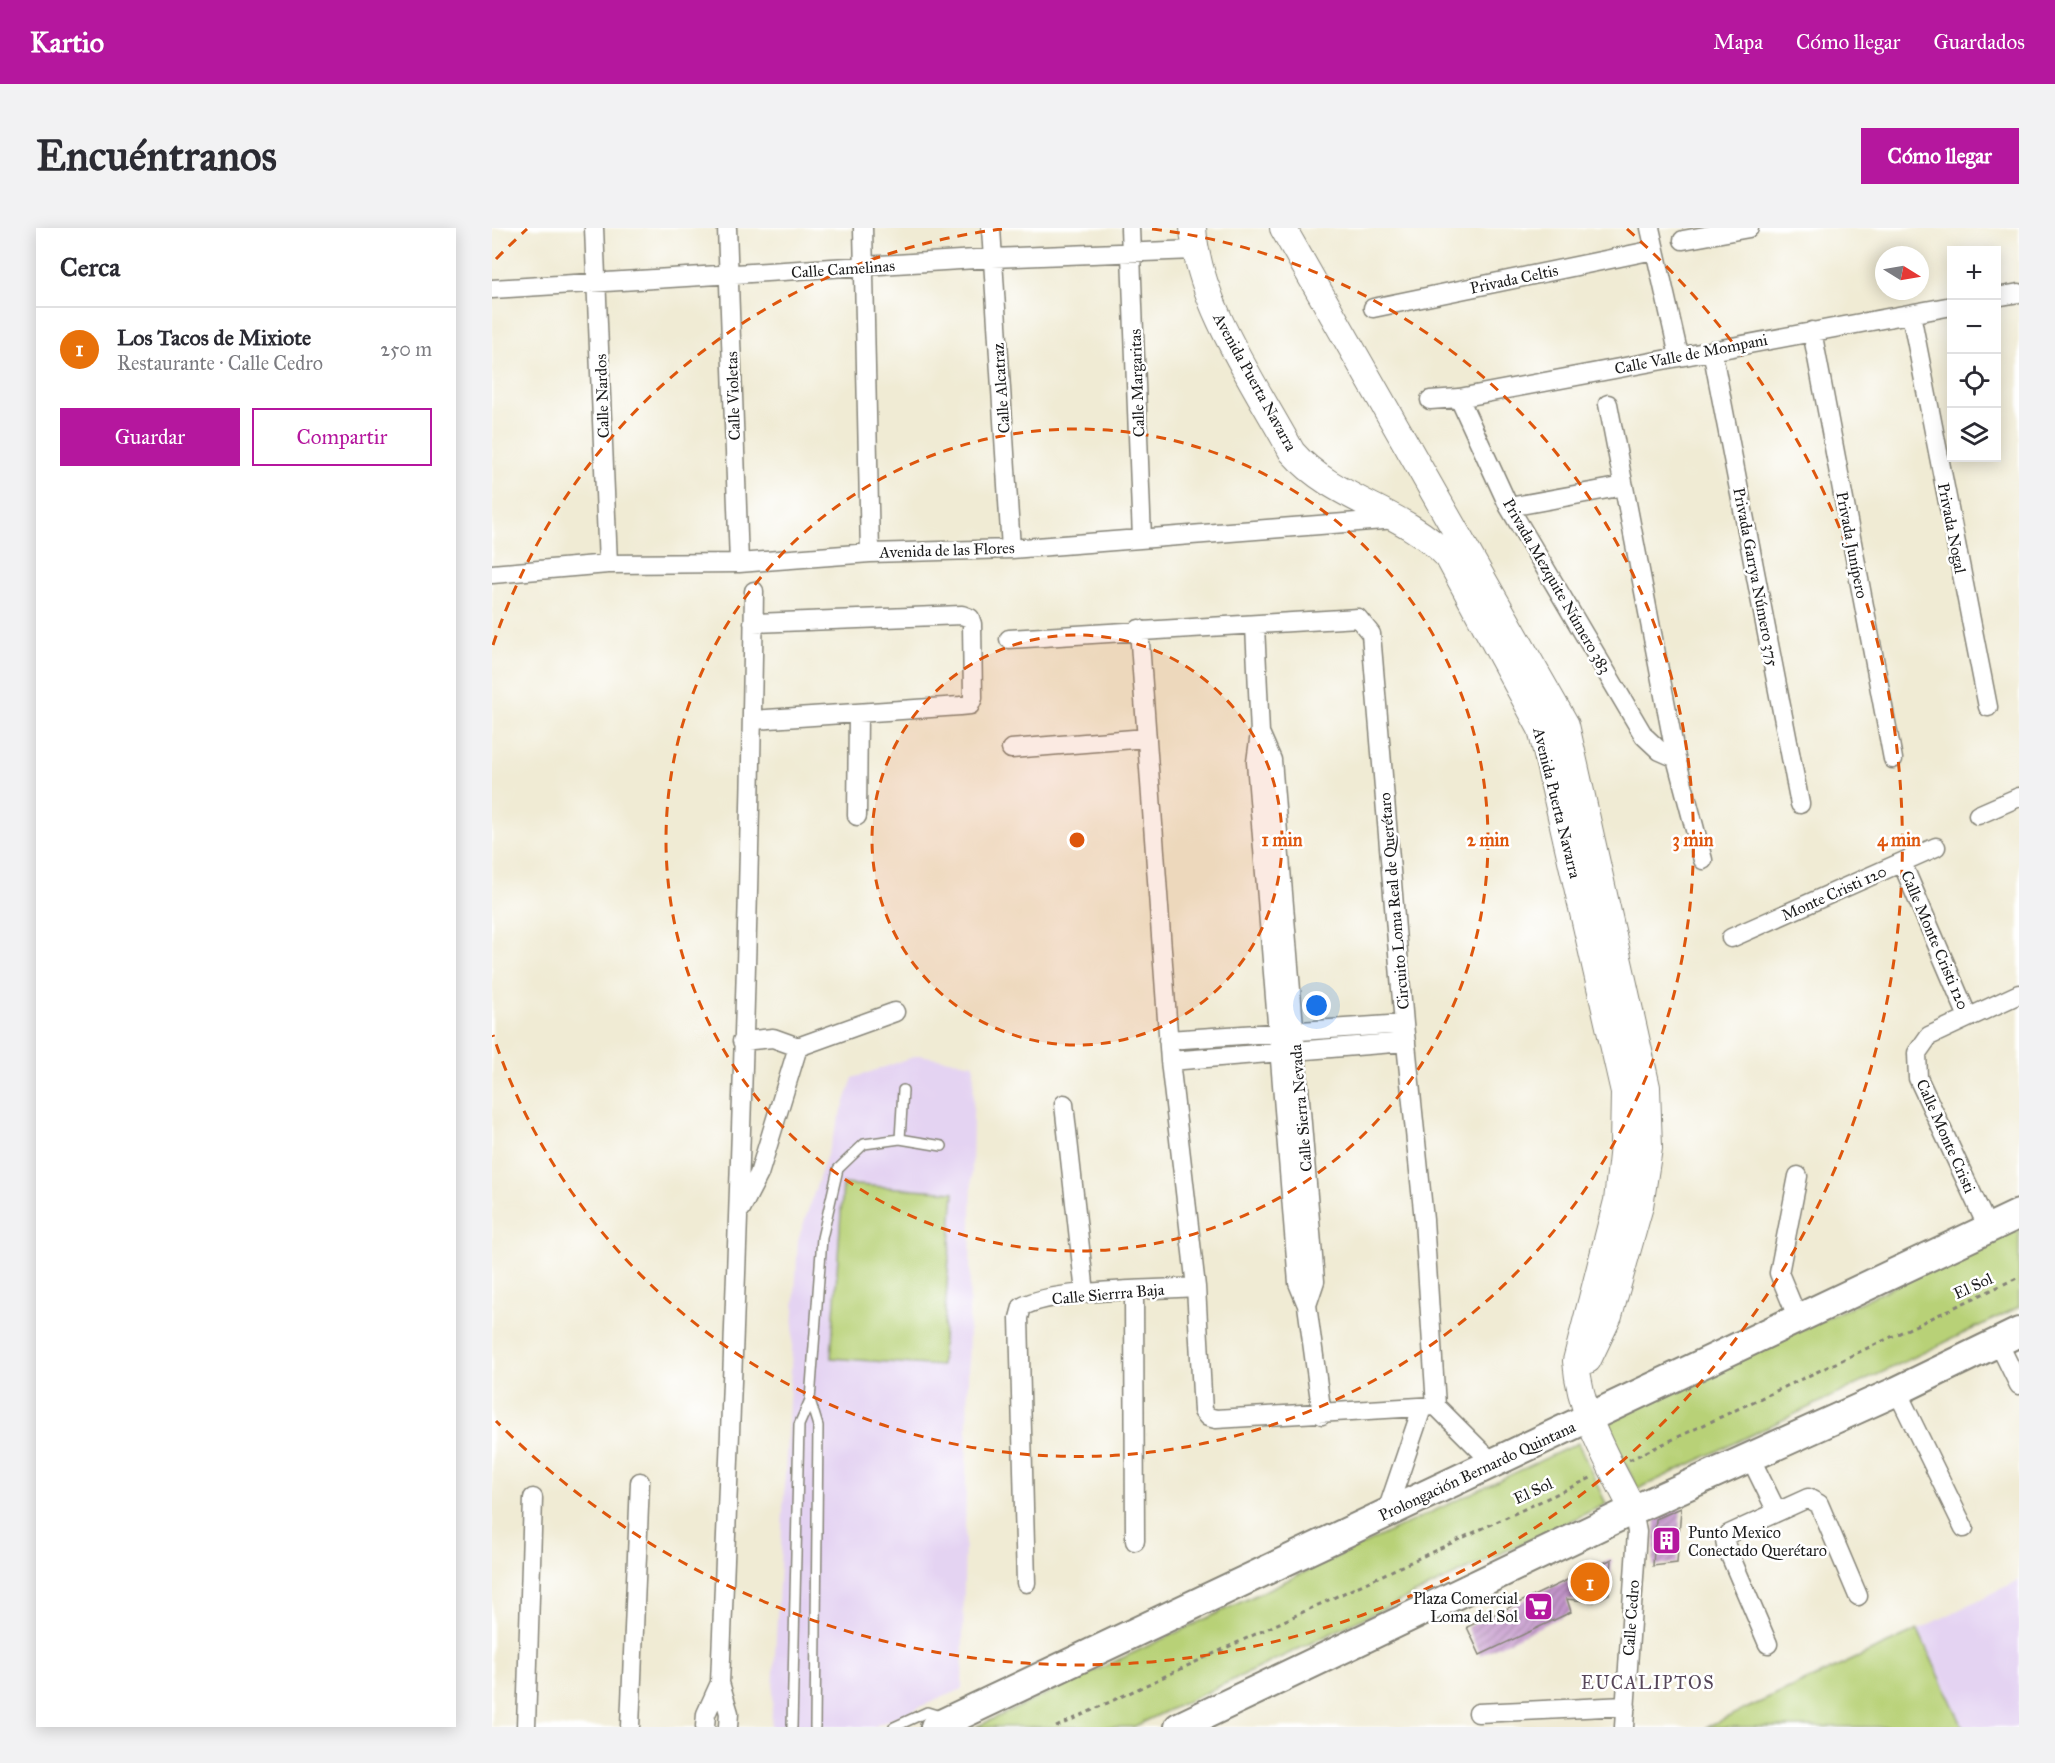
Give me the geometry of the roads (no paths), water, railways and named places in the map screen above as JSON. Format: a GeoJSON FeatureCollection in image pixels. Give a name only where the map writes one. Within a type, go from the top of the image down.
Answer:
{"type":"FeatureCollection","features":[{"type":"Feature","properties":{"kind":"main road","name":"Prolongación Bernardo Quintana"},"geometry":{"type":"LineString","coordinates":[[939,1725],[2019,1214]]}},
{"type":"Feature","properties":{"kind":"main road"},"geometry":{"type":"LineString","coordinates":[[1179,1727],[1633,1510],[1897,1391],[2009,1337]]}},
{"type":"Feature","properties":{"kind":"street","name":"Calle Nardos"},"geometry":{"type":"LineString","coordinates":[[594,228],[608,564]]}},
{"type":"Feature","properties":{"kind":"street","name":"Calle Violetas"},"geometry":{"type":"LineString","coordinates":[[727,228],[739,563]]}},
{"type":"Feature","properties":{"kind":"street"},"geometry":{"type":"LineString","coordinates":[[863,228],[870,553]]}},
{"type":"Feature","properties":{"kind":"street","name":"Calle Alcatraz"},"geometry":{"type":"LineString","coordinates":[[991,228],[1011,549]]}},
{"type":"Feature","properties":{"kind":"street","name":"Calle Margaritas"},"geometry":{"type":"LineString","coordinates":[[1130,228],[1142,538]]}},
{"type":"Feature","properties":{"kind":"street","name":"Avenida Puerta Navarra"},"geometry":{"type":"LineString","coordinates":[[1283,228],[1437,504],[1566,725],[1603,945]]}},
{"type":"Feature","properties":{"kind":"street"},"geometry":{"type":"LineString","coordinates":[[1650,228],[1679,356]]}},
{"type":"Feature","properties":{"kind":"street"},"geometry":{"type":"LineString","coordinates":[[1683,240],[1749,228]]}},
{"type":"Feature","properties":{"kind":"street","name":"Calle Camelinas"},"geometry":{"type":"LineString","coordinates":[[492,290],[865,268],[992,258],[1132,253],[1194,239]]}},
{"type":"Feature","properties":{"kind":"street","name":"Avenida Puerta Navarra"},"geometry":{"type":"LineString","coordinates":[[1194,239],[1214,308],[1292,452],[1304,466],[1327,483],[1401,519],[1435,542],[1448,557],[1541,729],[1603,945],[1647,1087],[1649,1148],[1640,1206],[1609,1316],[1590,1352],[1578,1389],[1588,1418],[1633,1510]]}},
{"type":"Feature","properties":{"kind":"street","name":"Privada Celtis"},"geometry":{"type":"LineString","coordinates":[[1373,308],[1654,250]]}},
{"type":"Feature","properties":{"kind":"street"},"geometry":{"type":"LineString","coordinates":[[2001,296],[2019,293]]}},
{"type":"Feature","properties":{"kind":"street","name":"Calle Valle de Mompani"},"geometry":{"type":"LineString","coordinates":[[1430,400],[1459,398],[1947,307]]}},
{"type":"Feature","properties":{"kind":"street","name":"Privada Nogal"},"geometry":{"type":"LineString","coordinates":[[1911,314],[1988,706]]}},
{"type":"Feature","properties":{"kind":"street","name":"Privada Junípero"},"geometry":{"type":"LineString","coordinates":[[1812,332],[1893,759]]}},
{"type":"Feature","properties":{"kind":"street","name":"Privada Garrya Número 375"},"geometry":{"type":"LineString","coordinates":[[1712,350],[1800,804]]}},
{"type":"Feature","properties":{"kind":"street","name":"Privada Mezquite Número 383"},"geometry":{"type":"LineString","coordinates":[[1459,398],[1509,507],[1644,736],[1660,751],[1676,758]]}},
{"type":"Feature","properties":{"kind":"street"},"geometry":{"type":"LineString","coordinates":[[1608,404],[1676,758],[1703,860]]}},
{"type":"Feature","properties":{"kind":"street"},"geometry":{"type":"LineString","coordinates":[[1509,507],[1624,486]]}},
{"type":"Feature","properties":{"kind":"street"},"geometry":{"type":"LineString","coordinates":[[1401,519],[1415,516],[1437,504]]}},
{"type":"Feature","properties":{"kind":"street","name":"Avenida de las Flores"},"geometry":{"type":"LineString","coordinates":[[492,573],[608,564],[739,563],[870,553],[1011,549],[1401,519]]}},
{"type":"Feature","properties":{"kind":"street"},"geometry":{"type":"LineString","coordinates":[[728,1727],[729,1713],[720,1683],[739,1212],[742,1041],[753,720],[754,591]]}},
{"type":"Feature","properties":{"kind":"street"},"geometry":{"type":"LineString","coordinates":[[753,623],[962,615],[970,618],[972,624],[973,698],[970,705],[753,720]]}},
{"type":"Feature","properties":{"kind":"street","name":"Circuito Loma Real de Querétaro"},"geometry":{"type":"LineString","coordinates":[[1009,639],[1138,629],[1256,626],[1358,618],[1371,634],[1405,1033],[1423,1209],[1429,1407],[1386,1514]]}},
{"type":"Feature","properties":{"kind":"street","name":"Calle Sierra Nevada"},"geometry":{"type":"LineString","coordinates":[[1256,626],[1260,733],[1272,760],[1298,1282],[1307,1305],[1322,1415]]}},
{"type":"Feature","properties":{"kind":"street"},"geometry":{"type":"LineString","coordinates":[[1138,629],[1168,1040],[1196,1287],[1203,1411],[1208,1417],[1216,1419],[1322,1415],[1429,1407],[1494,1464]]}},
{"type":"Feature","properties":{"kind":"street"},"geometry":{"type":"LineString","coordinates":[[857,816],[858,714]]}},
{"type":"Feature","properties":{"kind":"street"},"geometry":{"type":"LineString","coordinates":[[1011,749],[1146,738]]}},
{"type":"Feature","properties":{"kind":"street"},"geometry":{"type":"LineString","coordinates":[[1978,815],[2017,802]]}},
{"type":"Feature","properties":{"kind":"street","name":"Monte Cristi 120"},"geometry":{"type":"LineString","coordinates":[[1731,938],[1936,847]]}},
{"type":"Feature","properties":{"kind":"street","name":"Calle Monte Cristi 120"},"geometry":{"type":"LineString","coordinates":[[1902,863],[1968,1017]]}},
{"type":"Feature","properties":{"kind":"street","name":"Calle Monte Cristi"},"geometry":{"type":"LineString","coordinates":[[1988,1228],[1918,1078],[1917,1053],[1929,1036],[2019,994]]}},
{"type":"Feature","properties":{"kind":"street"},"geometry":{"type":"LineString","coordinates":[[742,1041],[773,1038],[798,1047],[895,1012]]}},
{"type":"Feature","properties":{"kind":"street"},"geometry":{"type":"LineString","coordinates":[[1168,1040],[1286,1031],[1405,1033]]}},
{"type":"Feature","properties":{"kind":"street"},"geometry":{"type":"LineString","coordinates":[[1170,1061],[1288,1052],[1405,1033]]}},
{"type":"Feature","properties":{"kind":"street"},"geometry":{"type":"LineString","coordinates":[[739,1212],[759,1174],[798,1047]]}},
{"type":"Feature","properties":{"kind":"street"},"geometry":{"type":"LineString","coordinates":[[1064,1104],[1085,1293]]}},
{"type":"Feature","properties":{"kind":"street"},"geometry":{"type":"LineString","coordinates":[[1798,1176],[1779,1273],[1798,1319]]}},
{"type":"Feature","properties":{"kind":"street","name":"Calle Sierrra Baja"},"geometry":{"type":"LineString","coordinates":[[1026,1582],[1019,1318],[1022,1307],[1030,1302],[1085,1293],[1196,1287]]}},
{"type":"Feature","properties":{"kind":"street"},"geometry":{"type":"LineString","coordinates":[[1134,1292],[1135,1541]]}},
{"type":"Feature","properties":{"kind":"street"},"geometry":{"type":"LineString","coordinates":[[2009,1337],[2019,1385]]}},
{"type":"Feature","properties":{"kind":"street"},"geometry":{"type":"LineString","coordinates":[[1897,1391],[1964,1528]]}},
{"type":"Feature","properties":{"kind":"street"},"geometry":{"type":"LineString","coordinates":[[1750,1457],[1777,1512]]}},
{"type":"Feature","properties":{"kind":"street"},"geometry":{"type":"LineString","coordinates":[[630,1727],[640,1482]]}},
{"type":"Feature","properties":{"kind":"street"},"geometry":{"type":"LineString","coordinates":[[526,1727],[533,1498]]}},
{"type":"Feature","properties":{"kind":"street"},"geometry":{"type":"LineString","coordinates":[[1767,1644],[1725,1539],[1808,1498],[1819,1504],[1858,1596]]}},
{"type":"Feature","properties":{"kind":"street","name":"Calle Cedro"},"geometry":{"type":"LineString","coordinates":[[1624,1727],[1637,1532],[1633,1510]]}},
{"type":"Feature","properties":{"kind":"street"},"geometry":{"type":"LineString","coordinates":[[705,1727],[706,1714],[720,1683]]}},
{"type":"Feature","properties":{"kind":"street"},"geometry":{"type":"LineString","coordinates":[[1478,1713],[1626,1706]]}},
{"type":"Feature","properties":{"kind":"lane"},"geometry":{"type":"LineString","coordinates":[[900,1139],[903,1090]]}},
{"type":"Feature","properties":{"kind":"lane"},"geometry":{"type":"LineString","coordinates":[[792,1727],[799,1425],[810,1400],[822,1238],[838,1169],[864,1144],[900,1139],[942,1146]]}},
{"type":"Feature","properties":{"kind":"lane"},"geometry":{"type":"LineString","coordinates":[[810,1400],[818,1426],[815,1727]]}},
{"type":"Feature","properties":{"kind":"lane"},"geometry":{"type":"LineString","coordinates":[[799,1425],[818,1426]]}},
{"type":"Feature","properties":{"kind":"lane"},"geometry":{"type":"LineString","coordinates":[[894,1727],[927,1712],[939,1725]]}},
{"type":"Feature","properties":{"kind":"place","name":"Punto Mexico Conectado Querétaro"},"geometry":{"type":"Point","coordinates":[1667,1541]}},
{"type":"Feature","properties":{"kind":"place","name":"Los Tacos de Mixiote"},"geometry":{"type":"Point","coordinates":[1590,1582]}},
{"type":"Feature","properties":{"kind":"place","name":"Plaza Comercial Loma del Sol"},"geometry":{"type":"Point","coordinates":[1539,1607]}},
{"type":"Feature","properties":{"kind":"district","name":"EUCALIPTOS"},"geometry":{"type":"Point","coordinates":[1648,1683]}}]}
